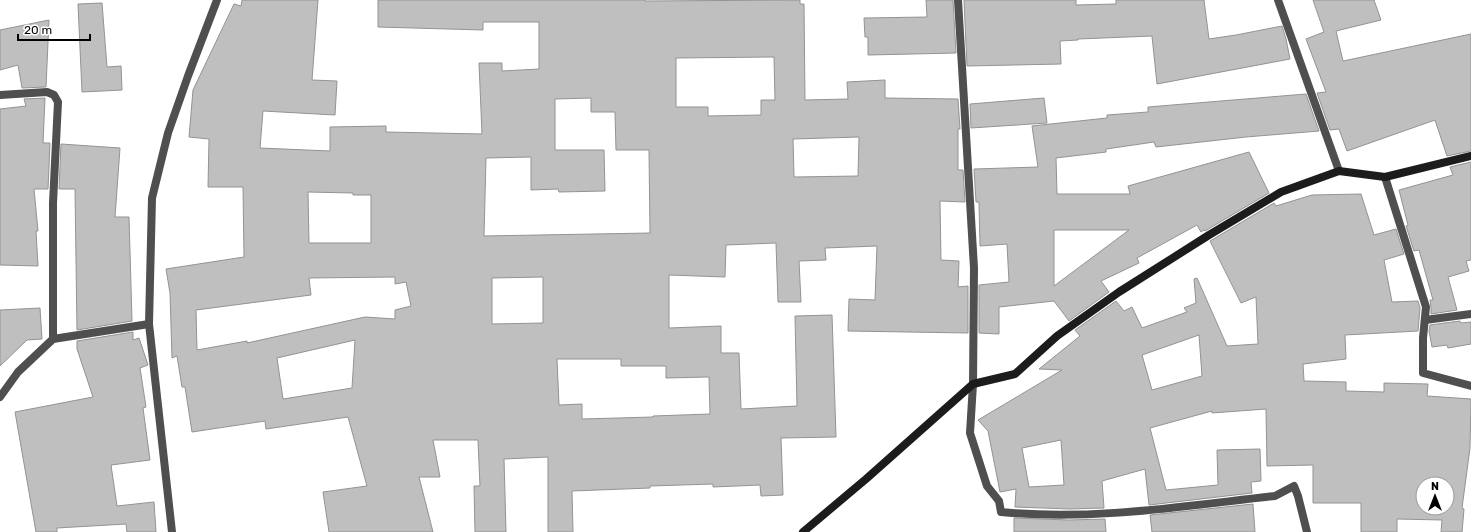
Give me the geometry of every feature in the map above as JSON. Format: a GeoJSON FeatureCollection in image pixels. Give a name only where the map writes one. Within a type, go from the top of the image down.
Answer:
{"type":"FeatureCollection","features":[{"type":"Feature","properties":{"kind":"street"},"geometry":{"type":"LineString","coordinates":[[172,532],[149,324],[152,198],[168,134],[217,0]]}},
{"type":"Feature","properties":{"kind":"street"},"geometry":{"type":"LineString","coordinates":[[958,0],[974,268],[973,384],[970,433],[987,486],[999,501],[1001,512],[1032,515],[1095,515],[1275,496],[1294,486],[1307,532]]}},
{"type":"Feature","properties":{"kind":"street"},"geometry":{"type":"LineString","coordinates":[[1278,0],[1339,171]]}},
{"type":"Feature","properties":{"kind":"street"},"geometry":{"type":"LineString","coordinates":[[0,95],[47,92],[54,95],[58,102],[53,203],[53,339]]}},
{"type":"Feature","properties":{"kind":"street"},"geometry":{"type":"LineString","coordinates":[[803,532],[866,479],[973,384],[1015,374],[1057,336],[1119,292],[1209,235],[1281,192],[1339,171],[1385,177],[1471,156]]}},
{"type":"Feature","properties":{"kind":"street"},"geometry":{"type":"LineString","coordinates":[[1385,177],[1426,307],[1423,338],[1423,373],[1471,386]]}},
{"type":"Feature","properties":{"kind":"street"},"geometry":{"type":"LineString","coordinates":[[1425,320],[1471,314]]}},
{"type":"Feature","properties":{"kind":"street"},"geometry":{"type":"LineString","coordinates":[[0,397],[18,372],[53,339],[149,324]]}},
{"type":"Feature","properties":{"kind":"building"},"geometry":{"type":"Polygon","coordinates":[[[242,0],[318,0],[312,80],[337,81],[335,115],[263,111],[260,148],[330,151],[330,127],[386,126],[386,132],[482,134],[479,63],[502,63],[502,71],[539,69],[539,22],[483,22],[483,30],[378,27],[378,0],[800,0],[800,4],[804,4],[805,100],[848,99],[847,82],[885,80],[885,98],[958,99],[960,129],[958,129],[958,170],[963,170],[965,202],[940,201],[941,260],[959,261],[958,287],[968,286],[968,333],[848,331],[849,299],[875,300],[877,246],[825,248],[826,260],[799,261],[801,302],[778,302],[776,243],[726,245],[725,277],[669,275],[669,328],[721,326],[721,353],[739,353],[741,409],[797,406],[795,316],[832,315],[836,437],[781,438],[783,495],[761,496],[760,485],[713,487],[713,484],[572,491],[573,532],[548,532],[548,457],[504,459],[506,532],[475,532],[474,486],[480,486],[478,440],[433,440],[440,477],[419,477],[433,532],[329,532],[323,492],[367,486],[348,417],[266,429],[265,421],[192,432],[185,387],[182,387],[177,356],[172,358],[170,293],[166,269],[244,257],[243,187],[208,187],[209,139],[189,137],[193,90],[234,4],[241,6],[242,0]],[[774,57],[676,58],[676,107],[708,107],[708,116],[761,115],[761,100],[775,100],[774,57]],[[591,98],[555,99],[555,150],[604,150],[605,191],[559,192],[558,189],[531,190],[531,157],[486,158],[484,236],[650,233],[649,150],[616,150],[615,112],[591,112],[591,98]],[[859,137],[793,139],[794,177],[858,176],[859,137]],[[308,192],[309,243],[371,243],[371,195],[308,192]],[[395,277],[309,278],[311,295],[196,310],[197,350],[247,341],[247,343],[365,317],[395,319],[395,310],[411,306],[406,282],[395,284],[395,277]],[[543,277],[492,278],[492,324],[543,323],[543,277]],[[355,340],[277,358],[283,399],[352,388],[355,340]],[[557,359],[559,405],[582,404],[582,419],[710,414],[709,377],[666,378],[666,366],[621,366],[621,359],[557,359]]]}},
{"type":"Feature","properties":{"kind":"building"},"geometry":{"type":"Polygon","coordinates":[[[926,0],[953,0],[956,53],[868,55],[868,37],[865,37],[864,18],[927,17],[926,0]]]}},
{"type":"Feature","properties":{"kind":"building"},"geometry":{"type":"Polygon","coordinates":[[[964,0],[1076,0],[1076,5],[1116,4],[1116,0],[1204,0],[1209,39],[1282,26],[1290,59],[1157,84],[1152,36],[1060,41],[1061,64],[967,66],[964,0]]]}},
{"type":"Feature","properties":{"kind":"building"},"geometry":{"type":"Polygon","coordinates":[[[1313,0],[1374,0],[1381,20],[1336,31],[1343,61],[1471,34],[1471,151],[1447,156],[1435,120],[1347,151],[1339,129],[1330,130],[1317,93],[1326,92],[1306,39],[1324,32],[1313,0]]]}},
{"type":"Feature","properties":{"kind":"building"},"geometry":{"type":"Polygon","coordinates":[[[102,3],[107,67],[121,66],[122,90],[82,92],[78,4],[102,3]]]}},
{"type":"Feature","properties":{"kind":"building"},"geometry":{"type":"Polygon","coordinates":[[[49,20],[46,87],[22,88],[18,65],[0,70],[0,30],[49,20]]]}},
{"type":"Feature","properties":{"kind":"building"},"geometry":{"type":"Polygon","coordinates":[[[1306,94],[1319,131],[1156,147],[1154,142],[1106,149],[1106,152],[1056,158],[1057,194],[1130,194],[1128,186],[1249,152],[1269,193],[1205,231],[1204,230],[1201,232],[1197,225],[1137,258],[1139,263],[1101,281],[1109,292],[1069,321],[1054,301],[999,307],[999,334],[979,333],[979,285],[1009,282],[1007,244],[980,246],[979,202],[976,202],[974,169],[1038,167],[1032,126],[1107,118],[1107,115],[1148,112],[1148,107],[1306,94]],[[1054,230],[1054,286],[1129,230],[1054,230]]]}},
{"type":"Feature","properties":{"kind":"building"},"geometry":{"type":"Polygon","coordinates":[[[45,98],[43,143],[50,143],[48,189],[34,189],[38,231],[36,231],[38,266],[0,265],[0,109],[26,106],[24,99],[45,98]]]}},
{"type":"Feature","properties":{"kind":"building"},"geometry":{"type":"Polygon","coordinates":[[[1044,98],[1047,123],[971,128],[970,104],[1044,98]]]}},
{"type":"Feature","properties":{"kind":"building"},"geometry":{"type":"Polygon","coordinates":[[[61,144],[120,148],[115,217],[129,217],[132,321],[77,330],[75,189],[59,189],[61,144]]]}},
{"type":"Feature","properties":{"kind":"building"},"geometry":{"type":"Polygon","coordinates":[[[1471,162],[1471,260],[1466,261],[1469,271],[1448,277],[1457,310],[1431,314],[1430,300],[1433,300],[1419,250],[1414,251],[1406,226],[1408,225],[1399,190],[1453,175],[1450,167],[1471,162]]]}},
{"type":"Feature","properties":{"kind":"building"},"geometry":{"type":"Polygon","coordinates":[[[1361,194],[1374,235],[1396,229],[1404,254],[1384,260],[1392,302],[1418,301],[1420,308],[1418,331],[1345,335],[1346,359],[1303,364],[1304,381],[1346,382],[1346,391],[1384,392],[1384,383],[1428,384],[1427,396],[1471,399],[1470,448],[1462,508],[1464,509],[1462,532],[1441,532],[1442,520],[1397,519],[1397,532],[1361,532],[1361,503],[1313,503],[1313,465],[1267,466],[1266,409],[1212,413],[1212,411],[1150,428],[1166,490],[1218,485],[1217,450],[1260,449],[1261,481],[1251,482],[1252,493],[1149,505],[1145,469],[1102,481],[1104,508],[1069,509],[1015,507],[1016,489],[1000,492],[988,431],[978,420],[1062,370],[1039,369],[1080,336],[1075,330],[1116,301],[1124,311],[1132,307],[1142,328],[1187,312],[1184,308],[1196,303],[1194,279],[1197,278],[1227,346],[1258,344],[1256,297],[1241,303],[1210,241],[1274,203],[1276,206],[1312,195],[1361,194]],[[1199,335],[1142,355],[1152,390],[1202,376],[1199,335]],[[1061,440],[1022,448],[1029,487],[1064,485],[1061,440]]]}},
{"type":"Feature","properties":{"kind":"building"},"geometry":{"type":"Polygon","coordinates":[[[40,308],[42,339],[27,340],[0,366],[0,310],[40,308]]]}},
{"type":"Feature","properties":{"kind":"building"},"geometry":{"type":"Polygon","coordinates":[[[1460,321],[1461,323],[1471,322],[1471,344],[1448,348],[1447,345],[1432,347],[1429,331],[1430,325],[1460,321]]]}},
{"type":"Feature","properties":{"kind":"building"},"geometry":{"type":"Polygon","coordinates":[[[133,332],[133,340],[139,338],[148,365],[140,368],[146,407],[143,408],[150,460],[111,465],[117,506],[154,502],[156,532],[127,532],[126,524],[57,528],[57,532],[36,532],[15,412],[93,397],[77,349],[77,341],[133,332]]]}},
{"type":"Feature","properties":{"kind":"building"},"geometry":{"type":"Polygon","coordinates":[[[1253,504],[1255,532],[1152,532],[1150,515],[1253,504]]]}},
{"type":"Feature","properties":{"kind":"building"},"geometry":{"type":"Polygon","coordinates":[[[1014,518],[1069,520],[1105,519],[1106,532],[1014,532],[1014,518]]]}}]}
